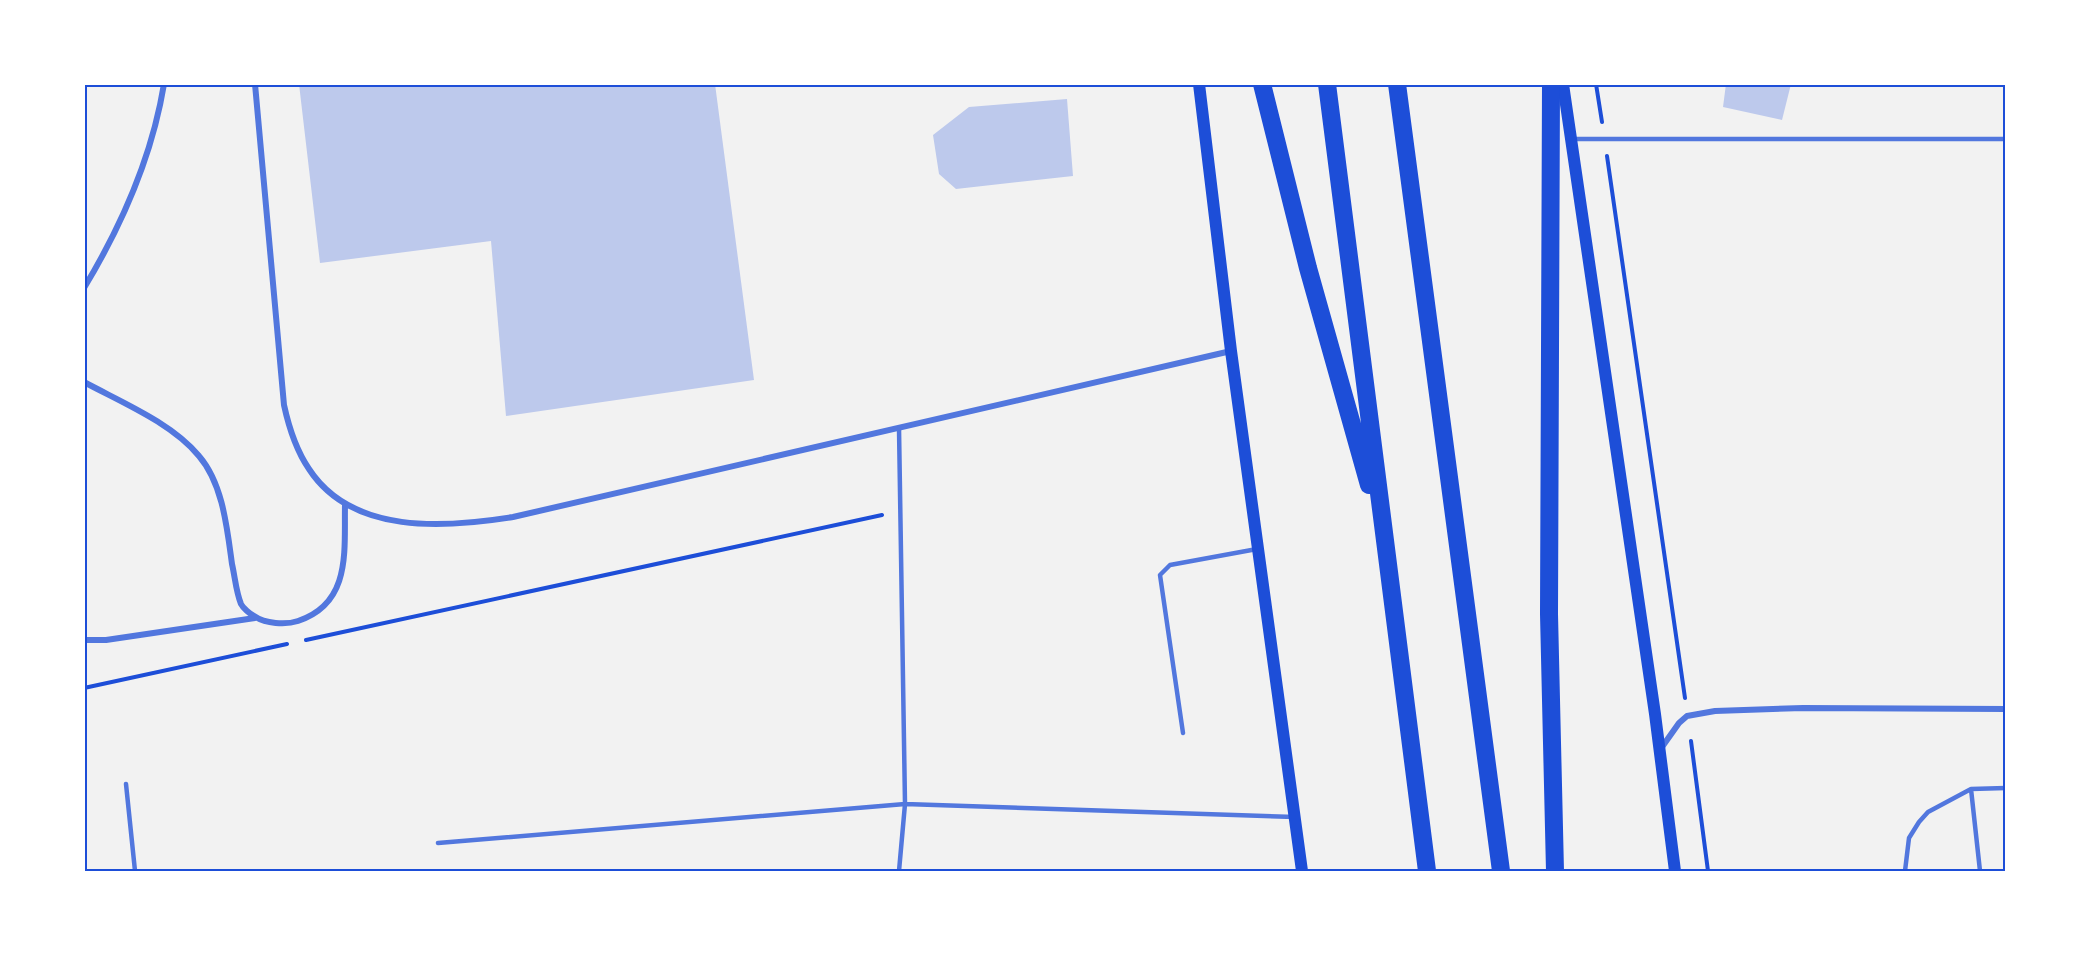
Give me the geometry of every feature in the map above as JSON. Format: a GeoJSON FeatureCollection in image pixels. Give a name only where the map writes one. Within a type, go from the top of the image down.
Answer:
{"type":"FeatureCollection","features":[{"type":"Feature","properties":{"kind":"highway"},"geometry":{"type":"LineString","coordinates":[[1262,84],[1308,268],[1385,545]]}},
{"type":"Feature","properties":{"kind":"highway"},"geometry":{"type":"LineString","coordinates":[[1327,84],[1427,871]]}},
{"type":"Feature","properties":{"kind":"highway"},"geometry":{"type":"LineString","coordinates":[[1397,84],[1501,871]]}},
{"type":"Feature","properties":{"kind":"highway"},"geometry":{"type":"LineString","coordinates":[[1551,84],[1549,615],[1555,871]]}},
{"type":"Feature","properties":{"kind":"main road"},"geometry":{"type":"LineString","coordinates":[[1199,84],[1231,351],[1302,871]]}},
{"type":"Feature","properties":{"kind":"main road"},"geometry":{"type":"LineString","coordinates":[[1563,84],[1660,750],[1675,871]]}},
{"type":"Feature","properties":{"kind":"street"},"geometry":{"type":"LineString","coordinates":[[84,288],[120,222],[143,168],[159,114],[164,84]]}},
{"type":"Feature","properties":{"kind":"street"},"geometry":{"type":"LineString","coordinates":[[255,84],[284,405],[293,439],[309,471],[324,487],[345,504],[377,517],[407,523],[455,525],[513,517],[1231,351]]}},
{"type":"Feature","properties":{"kind":"street"},"geometry":{"type":"LineString","coordinates":[[84,382],[155,420],[182,439],[200,456],[215,484],[224,516],[242,606],[255,618]]}},
{"type":"Feature","properties":{"kind":"street"},"geometry":{"type":"LineString","coordinates":[[84,640],[106,640],[255,618],[288,624],[301,620],[320,609],[339,586],[343,569],[345,504]]}},
{"type":"Feature","properties":{"kind":"street"},"geometry":{"type":"LineString","coordinates":[[1660,750],[1679,723],[1687,716],[1715,711],[1803,708],[2006,709]]}},
{"type":"Feature","properties":{"kind":"lane"},"geometry":{"type":"LineString","coordinates":[[1571,139],[1604,137],[2006,139]]}},
{"type":"Feature","properties":{"kind":"lane"},"geometry":{"type":"LineString","coordinates":[[899,428],[905,804],[899,871]]}},
{"type":"Feature","properties":{"kind":"lane"},"geometry":{"type":"LineString","coordinates":[[1183,733],[1161,575],[1170,565],[1257,549]]}},
{"type":"Feature","properties":{"kind":"lane"},"geometry":{"type":"LineString","coordinates":[[126,784],[135,871]]}},
{"type":"Feature","properties":{"kind":"lane"},"geometry":{"type":"LineString","coordinates":[[1905,871],[1909,838],[1918,822],[1928,812],[1971,789],[2006,788]]}},
{"type":"Feature","properties":{"kind":"lane"},"geometry":{"type":"LineString","coordinates":[[1971,789],[1980,871]]}},
{"type":"Feature","properties":{"kind":"lane"},"geometry":{"type":"LineString","coordinates":[[438,843],[905,804],[1294,817]]}},
{"type":"Feature","properties":{"kind":"path"},"geometry":{"type":"LineString","coordinates":[[1596,84],[1708,871]]}},
{"type":"Feature","properties":{"kind":"path"},"geometry":{"type":"LineString","coordinates":[[306,640],[900,512]]}},
{"type":"Feature","properties":{"kind":"path"},"geometry":{"type":"LineString","coordinates":[[84,688],[294,643]]}},
{"type":"Feature","properties":{"kind":"building"},"geometry":{"type":"Polygon","coordinates":[[[299,84],[715,84],[754,380],[506,416],[491,241],[320,263],[299,84]]]}},
{"type":"Feature","properties":{"kind":"building"},"geometry":{"type":"Polygon","coordinates":[[[1726,84],[1791,84],[1782,120],[1723,107],[1726,84]]]}},
{"type":"Feature","properties":{"kind":"building"},"geometry":{"type":"Polygon","coordinates":[[[1067,99],[1073,176],[956,189],[939,174],[933,135],[969,107],[1067,99]]]}}]}
